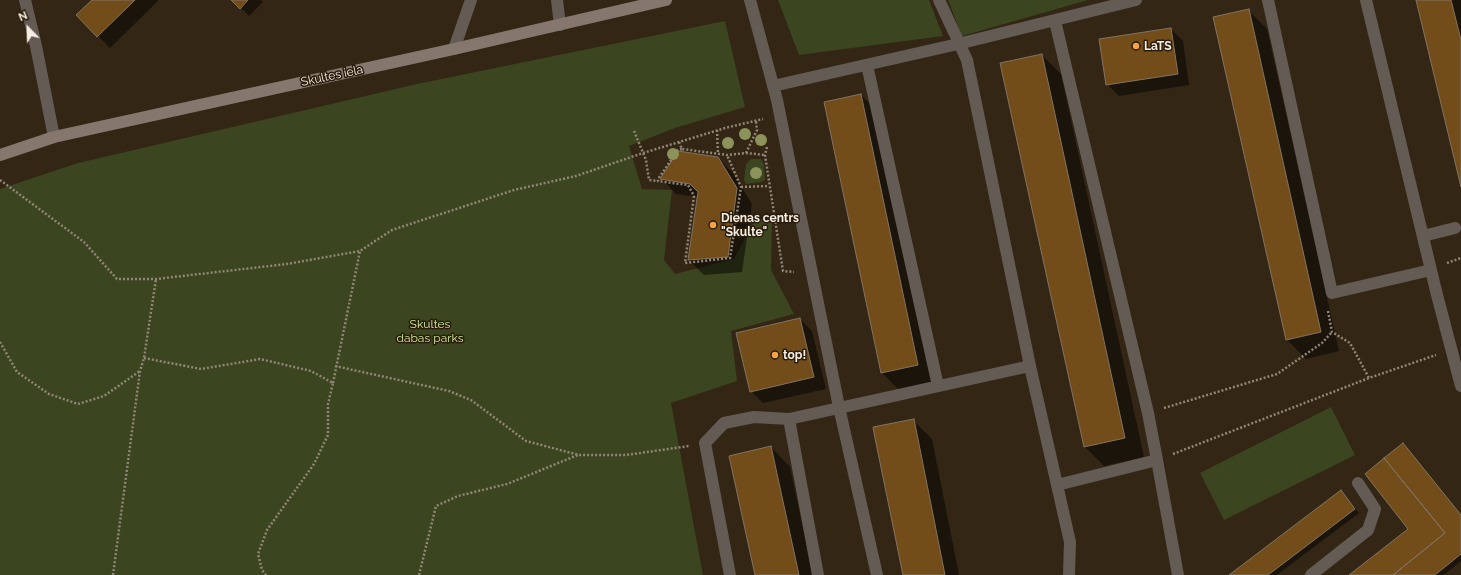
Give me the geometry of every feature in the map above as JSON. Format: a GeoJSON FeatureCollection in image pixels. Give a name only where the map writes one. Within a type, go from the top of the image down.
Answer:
{"type":"FeatureCollection","features":[{"type":"Feature","properties":{"kind":"main road","name":"Skultes iela"},"geometry":{"type":"LineString","coordinates":[[0,155],[54,137],[454,49],[666,0]]}},
{"type":"Feature","properties":{"kind":"street"},"geometry":{"type":"LineString","coordinates":[[25,0],[36,46],[54,137]]}},
{"type":"Feature","properties":{"kind":"street"},"geometry":{"type":"LineString","coordinates":[[454,49],[471,0]]}},
{"type":"Feature","properties":{"kind":"street"},"geometry":{"type":"LineString","coordinates":[[557,0],[560,25]]}},
{"type":"Feature","properties":{"kind":"street"},"geometry":{"type":"LineString","coordinates":[[750,0],[773,86],[839,407],[877,575]]}},
{"type":"Feature","properties":{"kind":"street"},"geometry":{"type":"LineString","coordinates":[[939,0],[958,44],[967,60],[1030,366],[1070,542],[1069,575]]}},
{"type":"Feature","properties":{"kind":"street"},"geometry":{"type":"LineString","coordinates":[[773,86],[958,44],[1136,0]]}},
{"type":"Feature","properties":{"kind":"street"},"geometry":{"type":"LineString","coordinates":[[1268,0],[1332,294],[1431,270]]}},
{"type":"Feature","properties":{"kind":"street"},"geometry":{"type":"LineString","coordinates":[[1366,0],[1431,270],[1461,386]]}},
{"type":"Feature","properties":{"kind":"street"},"geometry":{"type":"LineString","coordinates":[[1055,21],[1148,413],[1178,575]]}},
{"type":"Feature","properties":{"kind":"street"},"geometry":{"type":"LineString","coordinates":[[867,65],[938,386]]}},
{"type":"Feature","properties":{"kind":"street"},"geometry":{"type":"LineString","coordinates":[[1423,236],[1456,228]]}},
{"type":"Feature","properties":{"kind":"street"},"geometry":{"type":"LineString","coordinates":[[730,575],[705,443],[724,423],[754,417],[789,420],[839,407],[1030,366]]}},
{"type":"Feature","properties":{"kind":"street"},"geometry":{"type":"LineString","coordinates":[[789,420],[818,575]]}},
{"type":"Feature","properties":{"kind":"street"},"geometry":{"type":"LineString","coordinates":[[1057,485],[1157,460]]}},
{"type":"Feature","properties":{"kind":"street"},"geometry":{"type":"LineString","coordinates":[[1311,575],[1368,530],[1375,509],[1358,483]]}},
{"type":"Feature","properties":{"kind":"path"},"geometry":{"type":"LineString","coordinates":[[0,180],[84,242],[117,279],[156,279],[287,264],[360,251],[392,230],[514,190],[576,176],[717,130],[765,119],[764,112]]}},
{"type":"Feature","properties":{"kind":"path"},"geometry":{"type":"LineString","coordinates":[[746,153],[757,130],[756,121]]}},
{"type":"Feature","properties":{"kind":"path"},"geometry":{"type":"LineString","coordinates":[[717,130],[718,154]]}},
{"type":"Feature","properties":{"kind":"path"},"geometry":{"type":"LineString","coordinates":[[634,131],[646,160],[649,180],[688,185],[694,196],[685,263],[730,258],[741,187],[727,155]]}},
{"type":"Feature","properties":{"kind":"path"},"geometry":{"type":"LineString","coordinates":[[769,141],[765,155],[784,271],[812,274]]}},
{"type":"Feature","properties":{"kind":"path"},"geometry":{"type":"LineString","coordinates":[[679,142],[682,149]]}},
{"type":"Feature","properties":{"kind":"path"},"geometry":{"type":"LineString","coordinates":[[658,182],[658,178],[678,150],[682,149],[727,155],[746,153],[765,155]]}},
{"type":"Feature","properties":{"kind":"path"},"geometry":{"type":"LineString","coordinates":[[741,187],[769,186]]}},
{"type":"Feature","properties":{"kind":"path"},"geometry":{"type":"LineString","coordinates":[[266,575],[262,570],[258,554],[267,530],[314,464],[328,435],[328,404],[360,251]]}},
{"type":"Feature","properties":{"kind":"path"},"geometry":{"type":"LineString","coordinates":[[113,575],[140,371],[144,358],[156,279]]}},
{"type":"Feature","properties":{"kind":"path"},"geometry":{"type":"LineString","coordinates":[[1148,413],[1277,374],[1322,343],[1332,332],[1350,343],[1369,378]]}},
{"type":"Feature","properties":{"kind":"path"},"geometry":{"type":"LineString","coordinates":[[0,342],[17,372],[49,394],[78,404],[104,396],[140,371]]}},
{"type":"Feature","properties":{"kind":"path"},"geometry":{"type":"LineString","coordinates":[[1157,460],[1369,378],[1451,349]]}},
{"type":"Feature","properties":{"kind":"path"},"geometry":{"type":"LineString","coordinates":[[144,358],[201,369],[260,359],[311,371],[333,383]]}},
{"type":"Feature","properties":{"kind":"path"},"geometry":{"type":"LineString","coordinates":[[335,366],[449,391],[471,400],[526,441],[579,455],[626,455],[705,443]]}},
{"type":"Feature","properties":{"kind":"path"},"geometry":{"type":"LineString","coordinates":[[419,575],[436,506],[458,496],[507,484],[579,455]]}},
{"type":"Feature","properties":{"kind":"green space"},"geometry":{"type":"Polygon","coordinates":[[[778,0],[929,0],[943,36],[799,55],[778,0]]]}},
{"type":"Feature","properties":{"kind":"green space"},"geometry":{"type":"Polygon","coordinates":[[[948,0],[1088,0],[962,36],[948,0]]]}},
{"type":"Feature","properties":{"kind":"green space","name":"Skultes dabas parks"},"geometry":{"type":"Polygon","coordinates":[[[725,21],[745,107],[675,128],[629,146],[642,189],[672,190],[664,260],[675,274],[734,259],[756,218],[772,221],[771,270],[794,314],[731,331],[737,381],[671,403],[703,575],[0,575],[0,189],[78,163],[417,84],[725,21]]]}},
{"type":"Feature","properties":{"kind":"green space"},"geometry":{"type":"Polygon","coordinates":[[[751,159],[761,159],[764,164],[765,180],[746,184],[744,180],[746,164],[751,159]]]}},
{"type":"Feature","properties":{"kind":"green space"},"geometry":{"type":"Polygon","coordinates":[[[1331,407],[1355,455],[1224,520],[1200,473],[1331,407]]]}},
{"type":"Feature","properties":{"kind":"building"},"geometry":{"type":"Polygon","coordinates":[[[92,0],[135,0],[97,37],[76,15],[92,0]]]}},
{"type":"Feature","properties":{"kind":"building"},"geometry":{"type":"Polygon","coordinates":[[[231,0],[248,0],[240,9],[231,0]]]}},
{"type":"Feature","properties":{"kind":"building"},"geometry":{"type":"Polygon","coordinates":[[[1416,0],[1451,0],[1461,40],[1461,187],[1416,0]]]}},
{"type":"Feature","properties":{"kind":"building"},"geometry":{"type":"Polygon","coordinates":[[[1249,9],[1321,332],[1286,340],[1213,17],[1249,9]]]}},
{"type":"Feature","properties":{"kind":"building"},"geometry":{"type":"Polygon","coordinates":[[[1171,28],[1178,74],[1106,85],[1099,39],[1171,28]]]}},
{"type":"Feature","properties":{"kind":"building"},"geometry":{"type":"Polygon","coordinates":[[[1042,54],[1125,438],[1084,447],[1000,63],[1042,54]]]}},
{"type":"Feature","properties":{"kind":"building"},"geometry":{"type":"Polygon","coordinates":[[[861,94],[918,365],[881,373],[824,102],[861,94]]]}},
{"type":"Feature","properties":{"kind":"building","name":"Dienas centrs \"Skulte\""},"geometry":{"type":"Polygon","coordinates":[[[678,151],[718,157],[737,188],[728,257],[688,260],[698,192],[690,184],[660,179],[678,151]]]}},
{"type":"Feature","properties":{"kind":"building","name":"top!"},"geometry":{"type":"Polygon","coordinates":[[[800,318],[814,377],[750,392],[736,333],[800,318]]]}},
{"type":"Feature","properties":{"kind":"building"},"geometry":{"type":"Polygon","coordinates":[[[914,419],[945,575],[903,575],[875,438],[873,427],[914,419]]]}},
{"type":"Feature","properties":{"kind":"building"},"geometry":{"type":"Polygon","coordinates":[[[1403,443],[1461,515],[1461,554],[1435,575],[1393,575],[1445,533],[1384,458],[1403,443]]]}},
{"type":"Feature","properties":{"kind":"building"},"geometry":{"type":"Polygon","coordinates":[[[771,446],[799,575],[755,575],[729,456],[771,446]]]}},
{"type":"Feature","properties":{"kind":"building"},"geometry":{"type":"Polygon","coordinates":[[[1384,458],[1445,533],[1393,575],[1349,575],[1408,529],[1365,474],[1384,458]]]}},
{"type":"Feature","properties":{"kind":"building"},"geometry":{"type":"Polygon","coordinates":[[[1341,490],[1355,509],[1268,575],[1229,575],[1341,490]]]}},
{"type":"Feature","properties":{"kind":"place","name":"LaTS"},"geometry":{"type":"Point","coordinates":[1136,46]}},
{"type":"Feature","properties":{"kind":"place","name":"Dienas centrs \"Skulte\""},"geometry":{"type":"Point","coordinates":[713,225]}},
{"type":"Feature","properties":{"kind":"place","name":"top!"},"geometry":{"type":"Point","coordinates":[775,355]}}]}
